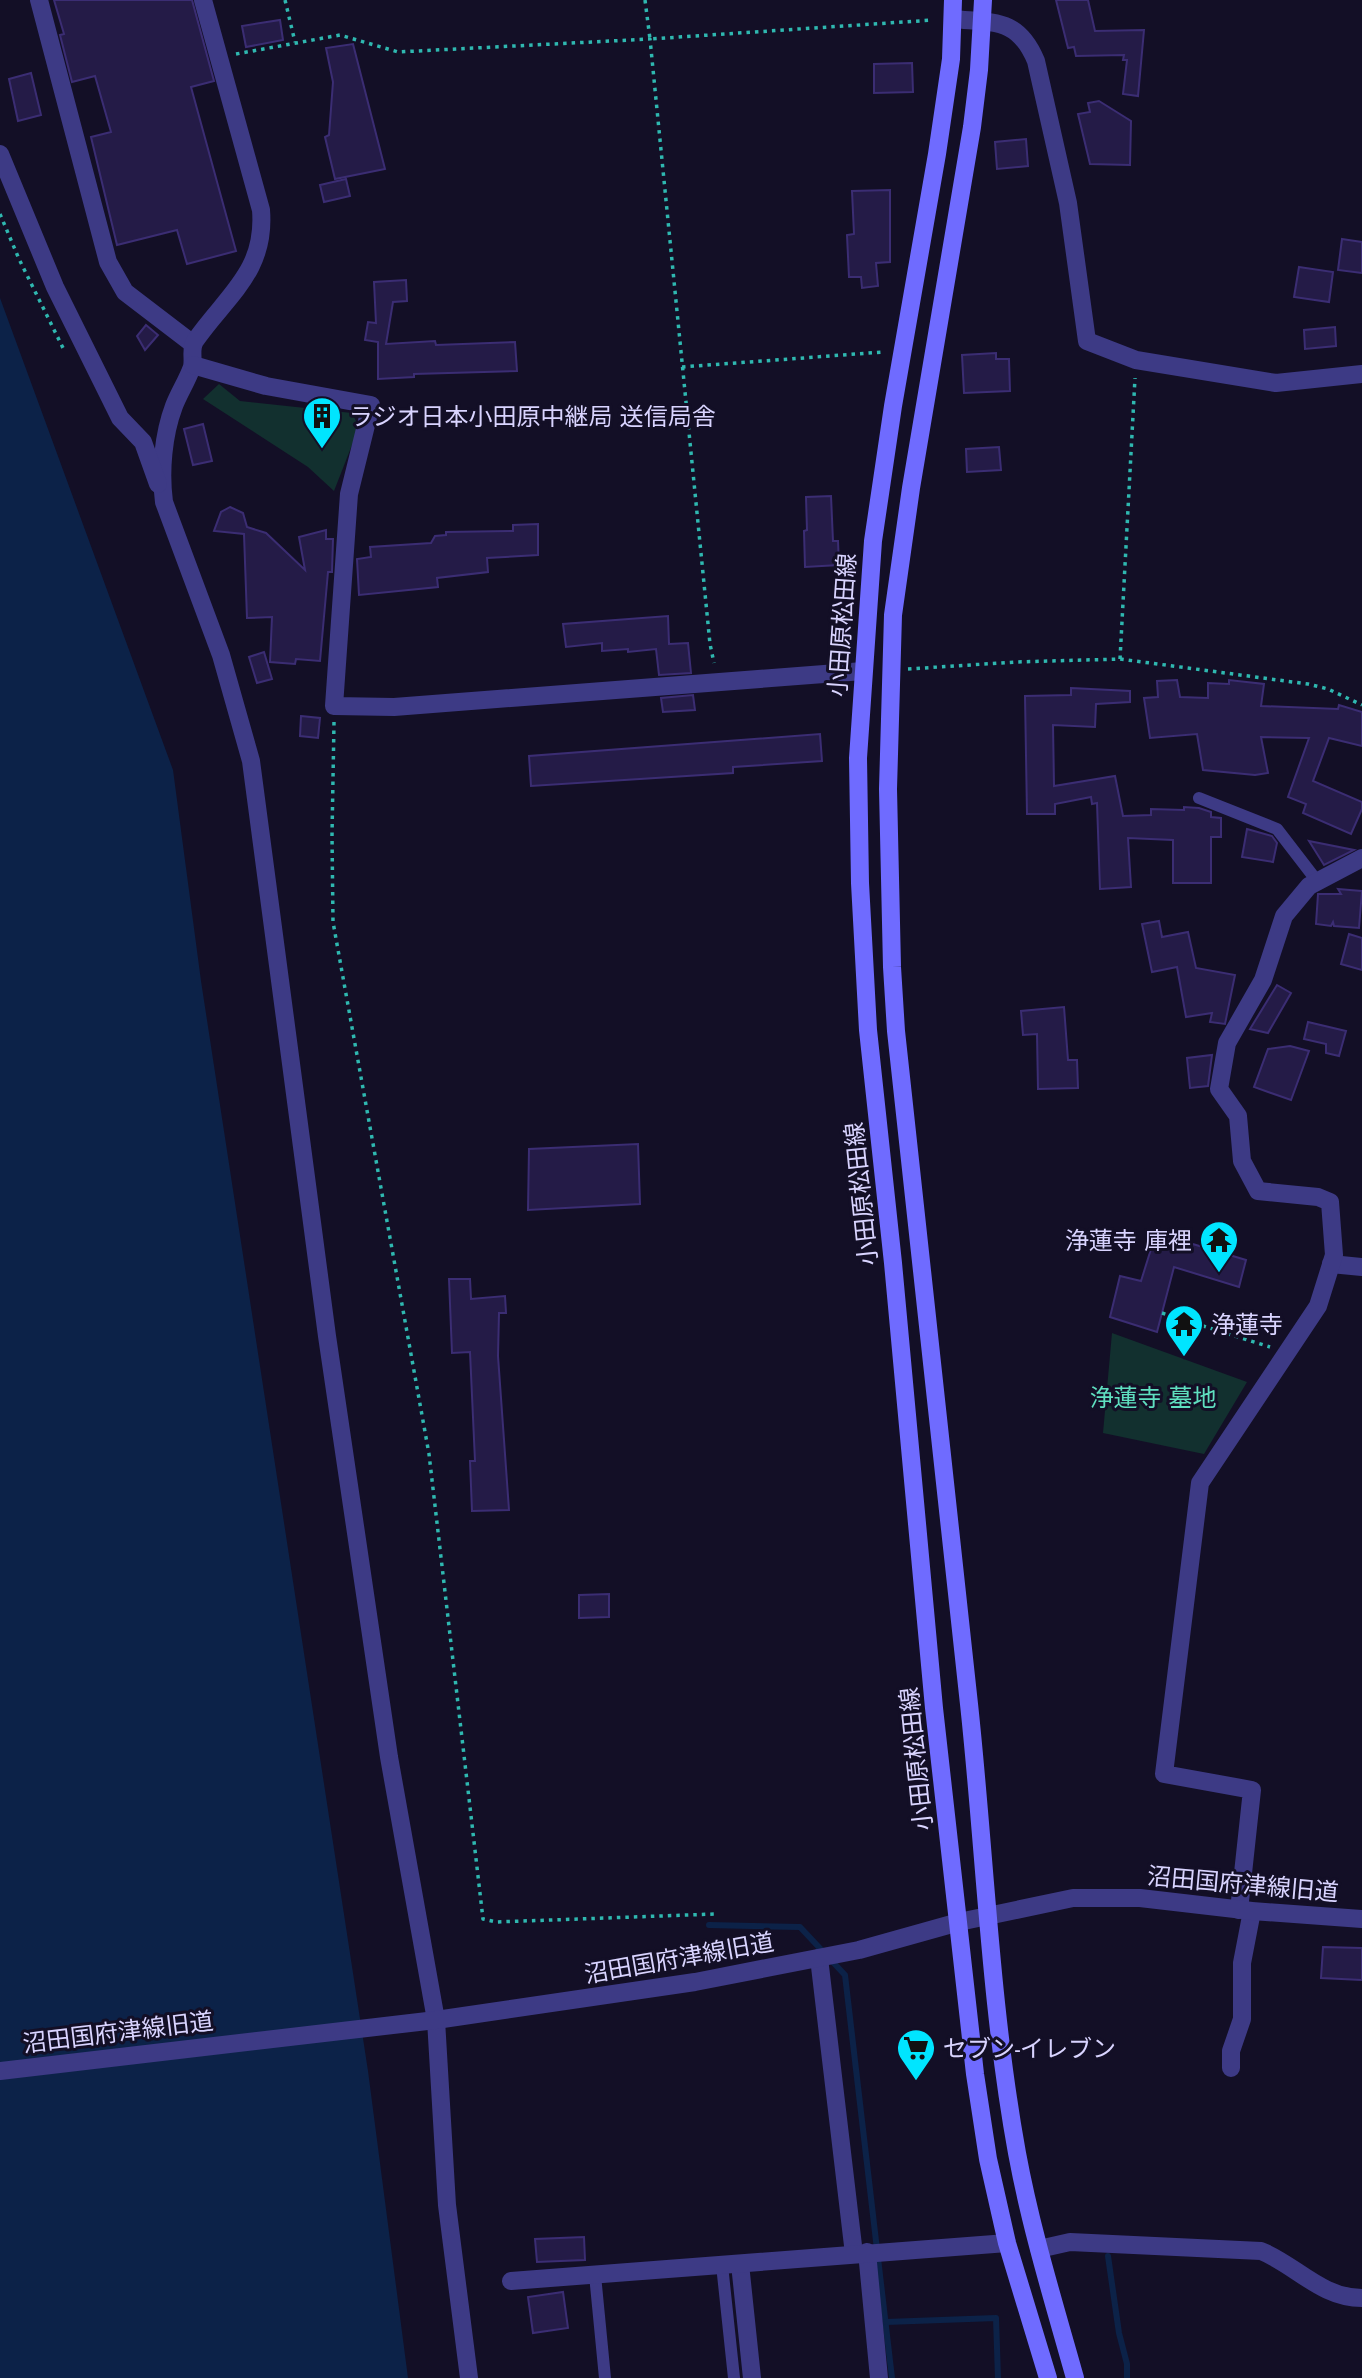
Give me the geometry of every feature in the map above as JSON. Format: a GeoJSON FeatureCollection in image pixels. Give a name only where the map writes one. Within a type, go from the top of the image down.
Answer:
{"type":"FeatureCollection","features":[{"type":"Feature","properties":{"kind":"main road","name":"小田原松田線"},"geometry":{"type":"LineString","coordinates":[[953,0],[951,59],[937,154],[873,541],[858,758],[860,841],[868,1030],[893,1264],[934,1708],[975,2074],[988,2159],[1007,2243],[1048,2378]]}},
{"type":"Feature","properties":{"kind":"main road","name":"小田原松田線"},"geometry":{"type":"LineString","coordinates":[[983,0],[979,71],[972,127],[893,615],[889,802],[892,967],[896,1031],[968,1695],[1005,2071],[1017,2152],[1039,2249],[1075,2378]]}},
{"type":"Feature","properties":{"kind":"street"},"geometry":{"type":"LineString","coordinates":[[39,0],[108,261],[125,292],[193,344]]}},
{"type":"Feature","properties":{"kind":"street"},"geometry":{"type":"LineString","coordinates":[[164,502],[161,482],[164,453],[173,408],[192,365],[193,344],[249,274],[261,234],[261,211],[203,0]]}},
{"type":"Feature","properties":{"kind":"street"},"geometry":{"type":"LineString","coordinates":[[953,19],[1000,24],[1018,31],[1029,45],[1036,61],[1068,203],[1087,341],[1136,360],[1276,383],[1362,374]]}},
{"type":"Feature","properties":{"kind":"street"},"geometry":{"type":"LineString","coordinates":[[0,154],[55,287],[120,418],[143,442],[221,655],[251,761],[327,1336],[388,1757],[436,2020],[447,2205],[469,2378]]}},
{"type":"Feature","properties":{"kind":"street"},"geometry":{"type":"LineString","coordinates":[[192,365],[266,386],[371,405],[349,494],[334,706],[394,707],[863,671]]}},
{"type":"Feature","properties":{"kind":"street"},"geometry":{"type":"LineString","coordinates":[[1231,2068],[1231,2051],[1242,2019],[1242,1963],[1252,1790],[1164,1773],[1200,1483],[1318,1306],[1334,1255],[1330,1202],[1318,1197],[1258,1191],[1242,1161],[1238,1116],[1219,1089],[1227,1043],[1263,980],[1284,916],[1309,886],[1362,858]]}},
{"type":"Feature","properties":{"kind":"street"},"geometry":{"type":"LineString","coordinates":[[1331,1264],[1362,1267]]}},
{"type":"Feature","properties":{"kind":"street","name":"沼田国府津線旧道"},"geometry":{"type":"LineString","coordinates":[[0,2071],[436,2020],[682,1984],[859,1950],[959,1922],[1073,1898],[1140,1898],[1362,1919]]}},
{"type":"Feature","properties":{"kind":"street"},"geometry":{"type":"LineString","coordinates":[[819,1958],[879,2378]]}},
{"type":"Feature","properties":{"kind":"street"},"geometry":{"type":"LineString","coordinates":[[1039,2249],[1070,2242],[1261,2251],[1280,2258],[1299,2275],[1333,2294],[1362,2298]]}},
{"type":"Feature","properties":{"kind":"street"},"geometry":{"type":"LineString","coordinates":[[511,2281],[1007,2243]]}},
{"type":"Feature","properties":{"kind":"street"},"geometry":{"type":"LineString","coordinates":[[731,2264],[751,2378]]}},
{"type":"Feature","properties":{"kind":"lane"},"geometry":{"type":"LineString","coordinates":[[1199,798],[1277,829],[1317,881]]}},
{"type":"Feature","properties":{"kind":"lane"},"geometry":{"type":"LineString","coordinates":[[731,2264],[734,2378]]}},
{"type":"Feature","properties":{"kind":"lane"},"geometry":{"type":"LineString","coordinates":[[595,2275],[605,2378]]}},
{"type":"Feature","properties":{"kind":"path"},"geometry":{"type":"LineString","coordinates":[[285,0],[296,43]]}},
{"type":"Feature","properties":{"kind":"path"},"geometry":{"type":"LineString","coordinates":[[645,0],[710,644],[718,682]]}},
{"type":"Feature","properties":{"kind":"path"},"geometry":{"type":"LineString","coordinates":[[218,57],[340,35],[398,52],[953,19]]}},
{"type":"Feature","properties":{"kind":"path"},"geometry":{"type":"LineString","coordinates":[[682,367],[903,351]]}},
{"type":"Feature","properties":{"kind":"path"},"geometry":{"type":"LineString","coordinates":[[1121,659],[1136,360]]}},
{"type":"Feature","properties":{"kind":"path"},"geometry":{"type":"LineString","coordinates":[[890,670],[1121,659],[1308,684],[1328,689],[1362,705]]}},
{"type":"Feature","properties":{"kind":"path"},"geometry":{"type":"LineString","coordinates":[[334,706],[333,922],[429,1454],[483,1919],[496,1922],[715,1914]]}},
{"type":"Feature","properties":{"kind":"path"},"geometry":{"type":"LineString","coordinates":[[1162,1313],[1286,1353]]}},
{"type":"Feature","properties":{"kind":"green space"},"geometry":{"type":"Polygon","coordinates":[[[219,384],[240,401],[352,413],[359,427],[334,491],[308,467],[203,399],[219,384]]]}},
{"type":"Feature","properties":{"kind":"green space","name":"浄蓮寺 墓地"},"geometry":{"type":"Polygon","coordinates":[[[1112,1333],[1247,1382],[1204,1454],[1103,1433],[1112,1333]]]}},
{"type":"Feature","properties":{"kind":"water"},"geometry":{"type":"Polygon","coordinates":[[[0,298],[173,770],[201,981],[368,2071],[408,2378],[0,2378],[0,298]]]}},
{"type":"Feature","properties":{"kind":"building"},"geometry":{"type":"Polygon","coordinates":[[[54,0],[192,0],[214,81],[191,87],[236,251],[187,264],[177,230],[117,245],[91,137],[111,132],[95,76],[72,82],[60,35],[64,34],[54,0]]]}},
{"type":"Feature","properties":{"kind":"building"},"geometry":{"type":"Polygon","coordinates":[[[1056,0],[1088,0],[1095,31],[1144,30],[1138,96],[1123,94],[1127,60],[1123,60],[1124,55],[1076,56],[1074,47],[1068,48],[1056,0]]]}},
{"type":"Feature","properties":{"kind":"building"},"geometry":{"type":"Polygon","coordinates":[[[280,20],[283,40],[246,47],[242,26],[280,20]]]}},
{"type":"Feature","properties":{"kind":"building"},"geometry":{"type":"Polygon","coordinates":[[[353,44],[385,169],[335,179],[325,137],[329,135],[333,82],[326,48],[353,44]]]}},
{"type":"Feature","properties":{"kind":"building"},"geometry":{"type":"Polygon","coordinates":[[[912,63],[913,92],[874,93],[874,64],[912,63]]]}},
{"type":"Feature","properties":{"kind":"building"},"geometry":{"type":"Polygon","coordinates":[[[31,73],[41,115],[18,121],[9,79],[31,73]]]}},
{"type":"Feature","properties":{"kind":"building"},"geometry":{"type":"Polygon","coordinates":[[[1099,101],[1131,121],[1130,165],[1090,164],[1078,114],[1090,112],[1088,103],[1099,101]]]}},
{"type":"Feature","properties":{"kind":"building"},"geometry":{"type":"Polygon","coordinates":[[[1026,139],[1028,166],[997,169],[995,142],[1026,139]]]}},
{"type":"Feature","properties":{"kind":"building"},"geometry":{"type":"Polygon","coordinates":[[[346,179],[350,196],[324,202],[320,185],[346,179]]]}},
{"type":"Feature","properties":{"kind":"building"},"geometry":{"type":"Polygon","coordinates":[[[890,190],[890,262],[876,263],[878,286],[862,288],[861,277],[849,277],[847,235],[854,234],[852,191],[890,190]]]}},
{"type":"Feature","properties":{"kind":"building"},"geometry":{"type":"Polygon","coordinates":[[[1342,239],[1362,242],[1362,273],[1338,270],[1342,239]]]}},
{"type":"Feature","properties":{"kind":"building"},"geometry":{"type":"Polygon","coordinates":[[[1299,267],[1333,272],[1329,302],[1294,297],[1299,267]]]}},
{"type":"Feature","properties":{"kind":"building"},"geometry":{"type":"Polygon","coordinates":[[[406,280],[407,301],[393,302],[386,344],[435,341],[436,345],[515,342],[517,371],[414,374],[414,377],[378,379],[378,342],[365,340],[368,322],[376,323],[374,282],[406,280]]]}},
{"type":"Feature","properties":{"kind":"building"},"geometry":{"type":"Polygon","coordinates":[[[146,325],[158,335],[145,350],[137,336],[146,325]]]}},
{"type":"Feature","properties":{"kind":"building"},"geometry":{"type":"Polygon","coordinates":[[[1335,327],[1336,346],[1305,349],[1304,330],[1335,327]]]}},
{"type":"Feature","properties":{"kind":"building"},"geometry":{"type":"Polygon","coordinates":[[[996,353],[996,359],[1009,359],[1010,391],[964,393],[962,355],[996,353]]]}},
{"type":"Feature","properties":{"kind":"building"},"geometry":{"type":"Polygon","coordinates":[[[203,424],[212,461],[193,465],[184,429],[203,424]]]}},
{"type":"Feature","properties":{"kind":"building"},"geometry":{"type":"Polygon","coordinates":[[[999,447],[1001,470],[967,472],[966,449],[999,447]]]}},
{"type":"Feature","properties":{"kind":"building"},"geometry":{"type":"Polygon","coordinates":[[[831,496],[833,541],[838,541],[839,565],[805,567],[806,497],[831,496]]]}},
{"type":"Feature","properties":{"kind":"building"},"geometry":{"type":"Polygon","coordinates":[[[230,507],[243,513],[247,527],[266,533],[305,570],[299,537],[326,530],[326,539],[333,539],[332,572],[328,572],[320,661],[296,659],[295,664],[270,662],[272,617],[247,618],[244,534],[214,531],[221,512],[230,507]]]}},
{"type":"Feature","properties":{"kind":"building"},"geometry":{"type":"Polygon","coordinates":[[[538,524],[538,555],[487,558],[488,572],[437,578],[438,587],[359,595],[357,559],[371,557],[370,547],[431,543],[435,536],[446,535],[446,532],[513,531],[513,525],[538,524]]]}},
{"type":"Feature","properties":{"kind":"building"},"geometry":{"type":"Polygon","coordinates":[[[668,616],[669,644],[688,643],[691,673],[659,675],[656,649],[602,651],[602,643],[566,647],[563,624],[668,616]]]}},
{"type":"Feature","properties":{"kind":"building"},"geometry":{"type":"Polygon","coordinates":[[[264,652],[272,679],[257,683],[249,657],[264,652]]]}},
{"type":"Feature","properties":{"kind":"building"},"geometry":{"type":"Polygon","coordinates":[[[1177,680],[1180,697],[1208,698],[1208,683],[1229,684],[1229,680],[1264,684],[1261,706],[1338,709],[1339,705],[1362,712],[1362,746],[1329,738],[1313,781],[1362,802],[1362,809],[1351,834],[1303,813],[1306,804],[1288,797],[1309,738],[1261,737],[1268,773],[1255,775],[1203,770],[1197,734],[1150,738],[1144,698],[1158,697],[1157,681],[1177,680]]]}},
{"type":"Feature","properties":{"kind":"building"},"geometry":{"type":"Polygon","coordinates":[[[1071,688],[1130,691],[1130,702],[1096,704],[1095,727],[1053,725],[1054,786],[1115,776],[1123,816],[1151,815],[1151,809],[1184,810],[1184,807],[1199,808],[1211,812],[1211,817],[1221,818],[1221,837],[1211,837],[1211,883],[1173,883],[1173,840],[1128,838],[1131,887],[1100,889],[1097,803],[1092,804],[1091,797],[1055,804],[1055,814],[1027,814],[1025,696],[1071,695],[1071,688]]]}},
{"type":"Feature","properties":{"kind":"building"},"geometry":{"type":"Polygon","coordinates":[[[693,695],[695,710],[663,712],[661,698],[693,695]]]}},
{"type":"Feature","properties":{"kind":"building"},"geometry":{"type":"Polygon","coordinates":[[[301,716],[320,718],[318,738],[300,736],[301,716]]]}},
{"type":"Feature","properties":{"kind":"building"},"geometry":{"type":"Polygon","coordinates":[[[820,734],[822,761],[733,767],[733,773],[531,786],[529,756],[820,734]]]}},
{"type":"Feature","properties":{"kind":"building"},"geometry":{"type":"Polygon","coordinates":[[[1247,829],[1272,836],[1277,843],[1273,862],[1242,857],[1247,829]]]}},
{"type":"Feature","properties":{"kind":"building"},"geometry":{"type":"Polygon","coordinates":[[[1309,841],[1354,850],[1324,865],[1309,841]]]}},
{"type":"Feature","properties":{"kind":"building"},"geometry":{"type":"Polygon","coordinates":[[[1338,889],[1362,891],[1359,928],[1334,926],[1333,922],[1331,926],[1316,924],[1318,894],[1341,894],[1338,889]]]}},
{"type":"Feature","properties":{"kind":"building"},"geometry":{"type":"Polygon","coordinates":[[[1159,921],[1162,937],[1188,932],[1196,968],[1235,975],[1225,1024],[1210,1022],[1212,1013],[1186,1017],[1177,967],[1152,972],[1142,924],[1159,921]]]}},
{"type":"Feature","properties":{"kind":"building"},"geometry":{"type":"Polygon","coordinates":[[[1349,934],[1362,938],[1362,970],[1341,964],[1349,934]]]}},
{"type":"Feature","properties":{"kind":"building"},"geometry":{"type":"Polygon","coordinates":[[[1277,985],[1291,993],[1268,1033],[1250,1029],[1277,985]]]}},
{"type":"Feature","properties":{"kind":"building"},"geometry":{"type":"Polygon","coordinates":[[[1064,1007],[1068,1060],[1077,1060],[1078,1088],[1038,1089],[1037,1034],[1023,1035],[1021,1011],[1064,1007]]]}},
{"type":"Feature","properties":{"kind":"building"},"geometry":{"type":"Polygon","coordinates":[[[1308,1022],[1346,1031],[1339,1056],[1326,1053],[1326,1044],[1304,1039],[1308,1022]]]}},
{"type":"Feature","properties":{"kind":"building"},"geometry":{"type":"Polygon","coordinates":[[[1290,1046],[1309,1051],[1291,1100],[1254,1087],[1268,1049],[1290,1046]]]}},
{"type":"Feature","properties":{"kind":"building"},"geometry":{"type":"Polygon","coordinates":[[[1212,1055],[1208,1086],[1190,1088],[1187,1058],[1212,1055]]]}},
{"type":"Feature","properties":{"kind":"building"},"geometry":{"type":"Polygon","coordinates":[[[638,1144],[640,1204],[528,1210],[529,1149],[638,1144]]]}},
{"type":"Feature","properties":{"kind":"building"},"geometry":{"type":"Polygon","coordinates":[[[1156,1233],[1246,1260],[1239,1287],[1174,1267],[1157,1332],[1110,1317],[1120,1276],[1141,1281],[1156,1233]]]}},
{"type":"Feature","properties":{"kind":"building"},"geometry":{"type":"Polygon","coordinates":[[[449,1279],[470,1279],[471,1299],[505,1296],[506,1313],[499,1313],[498,1356],[509,1510],[472,1511],[470,1461],[475,1461],[470,1352],[452,1353],[449,1279]]]}},
{"type":"Feature","properties":{"kind":"building"},"geometry":{"type":"Polygon","coordinates":[[[609,1594],[609,1617],[579,1618],[579,1595],[609,1594]]]}},
{"type":"Feature","properties":{"kind":"building"},"geometry":{"type":"Polygon","coordinates":[[[1323,1947],[1362,1948],[1362,1980],[1321,1978],[1323,1947]]]}},
{"type":"Feature","properties":{"kind":"building"},"geometry":{"type":"Polygon","coordinates":[[[584,2237],[585,2260],[537,2262],[535,2239],[584,2237]]]}},
{"type":"Feature","properties":{"kind":"building"},"geometry":{"type":"Polygon","coordinates":[[[563,2292],[568,2328],[533,2333],[528,2297],[563,2292]]]}},
{"type":"Feature","properties":{"kind":"waterway"},"geometry":{"type":"LineString","coordinates":[[709,1925],[800,1927],[845,1975],[892,2378]]}},
{"type":"Feature","properties":{"kind":"waterway"},"geometry":{"type":"LineString","coordinates":[[1108,2256],[1119,2333],[1127,2364],[1127,2378]]}},
{"type":"Feature","properties":{"kind":"waterway"},"geometry":{"type":"LineString","coordinates":[[886,2322],[996,2318],[998,2378]]}},
{"type":"Feature","properties":{"kind":"place","name":"ラジオ日本小田原中継局 送信局舎"},"geometry":{"type":"Point","coordinates":[322,450]}},
{"type":"Feature","properties":{"kind":"place","name":"浄蓮寺 庫裡"},"geometry":{"type":"Point","coordinates":[1219,1274]}},
{"type":"Feature","properties":{"kind":"place","name":"浄蓮寺"},"geometry":{"type":"Point","coordinates":[1184,1358]}},
{"type":"Feature","properties":{"kind":"place","name":"セブン-イレブン"},"geometry":{"type":"Point","coordinates":[916,2082]}}]}
